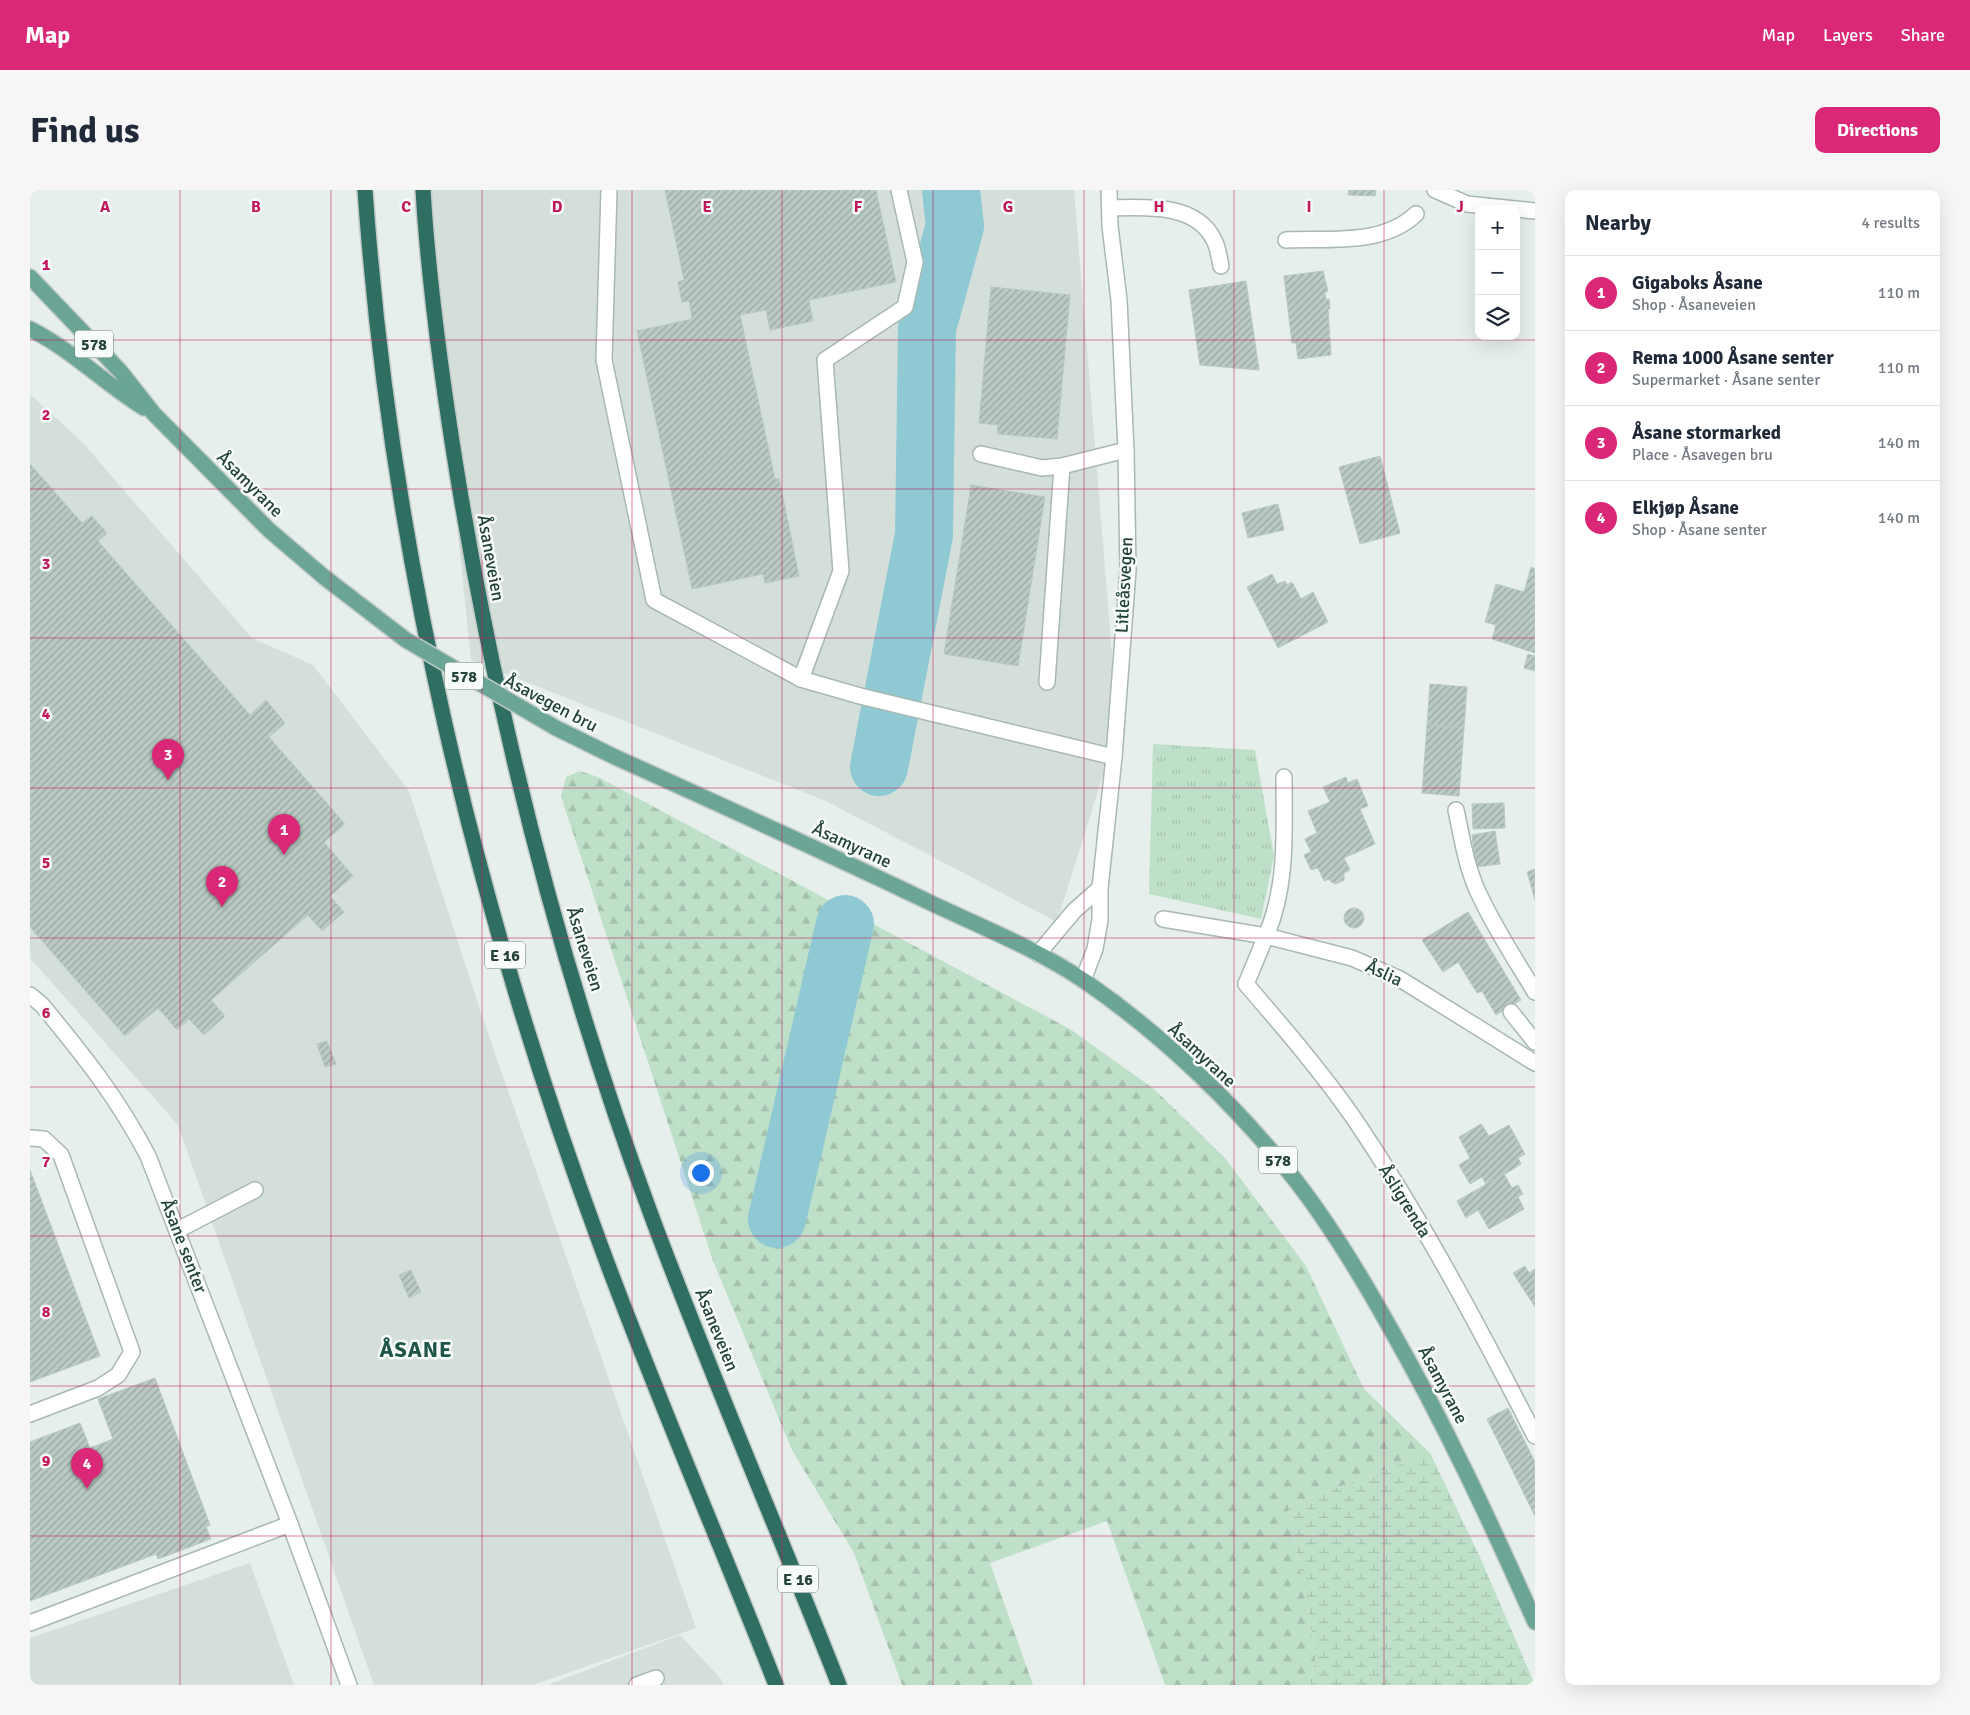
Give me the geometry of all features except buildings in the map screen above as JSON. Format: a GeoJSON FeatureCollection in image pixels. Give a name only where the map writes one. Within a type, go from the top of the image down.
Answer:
{"type":"FeatureCollection","features":[{"type":"Feature","properties":{"kind":"highway","name":"E 16"},"geometry":{"type":"LineString","coordinates":[[365,190],[385,390],[414,566],[449,742],[491,908],[545,1086],[598,1238],[657,1395],[776,1685]]}},
{"type":"Feature","properties":{"kind":"highway","name":"Åsaneveien"},"geometry":{"type":"LineString","coordinates":[[423,190],[443,387],[474,576],[508,739],[545,883],[594,1046],[650,1211],[839,1685]]}},
{"type":"Feature","properties":{"kind":"main road","name":"Åsamyrane"},"geometry":{"type":"LineString","coordinates":[[30,277],[120,371],[154,414],[270,530],[324,577]]}},
{"type":"Feature","properties":{"kind":"main road","name":"Åsamyrane"},"geometry":{"type":"LineString","coordinates":[[30,329],[53,341],[124,396],[154,414]]}},
{"type":"Feature","properties":{"kind":"main road","name":"Åsavegen bru"},"geometry":{"type":"LineString","coordinates":[[324,577],[406,640],[556,728],[615,756]]}},
{"type":"Feature","properties":{"kind":"main road","name":"Åsamyrane"},"geometry":{"type":"LineString","coordinates":[[615,756],[846,862],[1038,954],[1083,980],[1155,1036],[1217,1093],[1291,1175],[1326,1223],[1364,1282],[1412,1367],[1475,1488],[1535,1622]]}},
{"type":"Feature","properties":{"kind":"street"},"geometry":{"type":"LineString","coordinates":[[609,190],[604,360],[654,600],[801,679],[860,696],[1114,757]]}},
{"type":"Feature","properties":{"kind":"street"},"geometry":{"type":"LineString","coordinates":[[801,679],[841,571],[825,360],[905,307],[915,262],[899,190]]}},
{"type":"Feature","properties":{"kind":"street","name":"Litleåsvegen"},"geometry":{"type":"LineString","coordinates":[[1083,980],[1095,949],[1100,920],[1100,888],[1114,757],[1128,570],[1126,450],[1119,300],[1109,190]]}},
{"type":"Feature","properties":{"kind":"street"},"geometry":{"type":"LineString","coordinates":[[1435,190],[1466,204],[1476,205]]}},
{"type":"Feature","properties":{"kind":"street"},"geometry":{"type":"LineString","coordinates":[[1110,208],[1164,208],[1195,218],[1208,230],[1215,241],[1221,266]]}},
{"type":"Feature","properties":{"kind":"street"},"geometry":{"type":"LineString","coordinates":[[1520,209],[1535,211]]}},
{"type":"Feature","properties":{"kind":"street"},"geometry":{"type":"LineString","coordinates":[[1286,240],[1373,237],[1403,226],[1416,214]]}},
{"type":"Feature","properties":{"kind":"street"},"geometry":{"type":"LineString","coordinates":[[981,454],[1034,467],[1062,466],[1126,450]]}},
{"type":"Feature","properties":{"kind":"street"},"geometry":{"type":"LineString","coordinates":[[1047,682],[1062,466]]}},
{"type":"Feature","properties":{"kind":"street"},"geometry":{"type":"LineString","coordinates":[[1266,936],[1276,913],[1284,858],[1284,777]]}},
{"type":"Feature","properties":{"kind":"street"},"geometry":{"type":"LineString","coordinates":[[1456,810],[1467,861],[1477,891],[1506,946],[1535,992]]}},
{"type":"Feature","properties":{"kind":"street"},"geometry":{"type":"LineString","coordinates":[[1038,954],[1074,911],[1100,888]]}},
{"type":"Feature","properties":{"kind":"street","name":"Åslia"},"geometry":{"type":"LineString","coordinates":[[1163,919],[1266,936],[1352,958],[1392,975],[1535,1062]]}},
{"type":"Feature","properties":{"kind":"street","name":"Åsligrenda"},"geometry":{"type":"LineString","coordinates":[[1266,936],[1246,984],[1311,1061],[1352,1117],[1458,1286],[1535,1436]]}},
{"type":"Feature","properties":{"kind":"street","name":"Åsane senter"},"geometry":{"type":"LineString","coordinates":[[30,995],[42,1005],[101,1077],[126,1113],[148,1156],[290,1524],[349,1685]]}},
{"type":"Feature","properties":{"kind":"street"},"geometry":{"type":"LineString","coordinates":[[1511,1012],[1535,1042]]}},
{"type":"Feature","properties":{"kind":"street"},"geometry":{"type":"LineString","coordinates":[[30,1138],[44,1139],[61,1155],[132,1352],[118,1374],[98,1388],[30,1414]]}},
{"type":"Feature","properties":{"kind":"street"},"geometry":{"type":"LineString","coordinates":[[178,1230],[255,1190]]}},
{"type":"Feature","properties":{"kind":"street"},"geometry":{"type":"LineString","coordinates":[[30,1623],[290,1524]]}},
{"type":"Feature","properties":{"kind":"street"},"geometry":{"type":"LineString","coordinates":[[637,1685],[656,1678]]}},
{"type":"Feature","properties":{"kind":"shaded area"},"geometry":{"type":"Polygon","coordinates":[[[427,190],[1074,190],[1118,727],[1057,922],[826,801],[471,660],[426,226],[427,190]]]}},
{"type":"Feature","properties":{"kind":"shaded area"},"geometry":{"type":"Polygon","coordinates":[[[30,394],[83,443],[252,638],[313,665],[409,791],[483,1019],[696,1628],[533,1685],[374,1685],[178,1125],[30,958],[30,394]]]}},
{"type":"Feature","properties":{"kind":"shaded area"},"geometry":{"type":"Polygon","coordinates":[[[250,1563],[294,1685],[30,1685],[30,1638],[250,1563]]]}},
{"type":"Feature","properties":{"kind":"shaded area"},"geometry":{"type":"Polygon","coordinates":[[[680,1635],[721,1679],[723,1685],[547,1685],[680,1635]]]}},
{"type":"Feature","properties":{"kind":"green space"},"geometry":{"type":"Polygon","coordinates":[[[1153,744],[1255,750],[1274,856],[1261,919],[1149,894],[1153,744]]]}},
{"type":"Feature","properties":{"kind":"green space"},"geometry":{"type":"Polygon","coordinates":[[[580,771],[598,777],[1070,1029],[1154,1089],[1225,1158],[1306,1266],[1364,1389],[1430,1453],[1288,1506],[1316,1654],[1310,1685],[1165,1685],[1107,1521],[990,1563],[1033,1685],[902,1685],[854,1553],[792,1450],[713,1261],[561,796],[566,777],[580,771]]]}},
{"type":"Feature","properties":{"kind":"green space"},"geometry":{"type":"Polygon","coordinates":[[[1430,1453],[1479,1555],[1535,1685],[1310,1685],[1316,1654],[1288,1506],[1430,1453]]]}},
{"type":"Feature","properties":{"kind":"waterway"},"geometry":{"type":"LineString","coordinates":[[879,767],[924,535],[927,328],[955,226],[951,190]]}},
{"type":"Feature","properties":{"kind":"waterway"},"geometry":{"type":"LineString","coordinates":[[777,1219],[845,924]]}},
{"type":"Feature","properties":{"kind":"place","name":"Åsane stormarked"},"geometry":{"type":"Point","coordinates":[168,780]}},
{"type":"Feature","properties":{"kind":"place","name":"Gigaboks Åsane"},"geometry":{"type":"Point","coordinates":[284,855]}},
{"type":"Feature","properties":{"kind":"place","name":"Rema 1000 Åsane senter"},"geometry":{"type":"Point","coordinates":[222,907]}},
{"type":"Feature","properties":{"kind":"place","name":"Elkjøp Åsane"},"geometry":{"type":"Point","coordinates":[87,1489]}},
{"type":"Feature","properties":{"kind":"district","name":"ÅSANE"},"geometry":{"type":"Point","coordinates":[416,1349]}}]}
